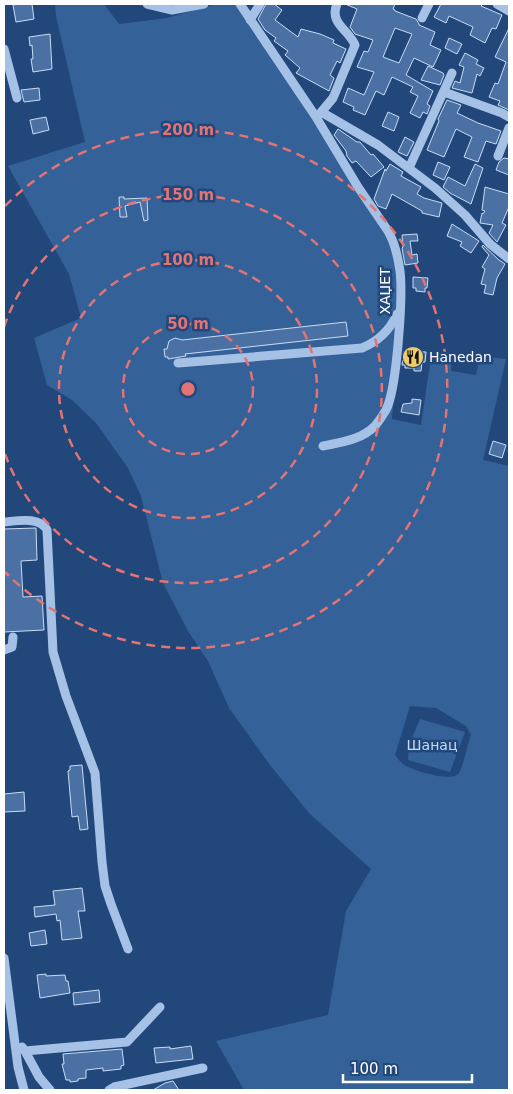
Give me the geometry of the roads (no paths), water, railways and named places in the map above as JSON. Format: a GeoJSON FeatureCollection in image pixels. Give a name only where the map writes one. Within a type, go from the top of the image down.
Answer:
{"type":"FeatureCollection","features":[{"type":"Feature","properties":{"kind":"street"},"geometry":{"type":"LineString","coordinates":[[147,4],[172,10],[204,4]]}},
{"type":"Feature","properties":{"kind":"street","name":"ХАЏЕТ"},"geometry":{"type":"LineString","coordinates":[[240,4],[319,115],[358,187],[391,237],[397,255],[400,273],[400,307],[393,385],[387,409],[375,425],[364,435],[323,446]]}},
{"type":"Feature","properties":{"kind":"street"},"geometry":{"type":"LineString","coordinates":[[250,20],[260,4]]}},
{"type":"Feature","properties":{"kind":"street"},"geometry":{"type":"LineString","coordinates":[[319,115],[333,98],[355,45],[336,21],[335,10],[337,4]]}},
{"type":"Feature","properties":{"kind":"street"},"geometry":{"type":"LineString","coordinates":[[422,18],[429,4]]}},
{"type":"Feature","properties":{"kind":"street"},"geometry":{"type":"LineString","coordinates":[[497,4],[509,11]]}},
{"type":"Feature","properties":{"kind":"street"},"geometry":{"type":"LineString","coordinates":[[4,49],[17,98]]}},
{"type":"Feature","properties":{"kind":"street"},"geometry":{"type":"LineString","coordinates":[[409,168],[452,73]]}},
{"type":"Feature","properties":{"kind":"street"},"geometry":{"type":"LineString","coordinates":[[444,92],[509,117]]}},
{"type":"Feature","properties":{"kind":"street","name":"ХАЏЕТ"},"geometry":{"type":"LineString","coordinates":[[319,115],[362,134],[409,168],[450,200],[490,244],[509,259]]}},
{"type":"Feature","properties":{"kind":"street"},"geometry":{"type":"LineString","coordinates":[[498,156],[509,128]]}},
{"type":"Feature","properties":{"kind":"street"},"geometry":{"type":"LineString","coordinates":[[178,363],[362,348],[372,344],[385,334],[400,307]]}},
{"type":"Feature","properties":{"kind":"street"},"geometry":{"type":"LineString","coordinates":[[4,522],[24,520],[39,522],[47,530],[53,652],[66,696],[95,773],[102,862],[106,886],[110,904],[128,949]]}},
{"type":"Feature","properties":{"kind":"street"},"geometry":{"type":"LineString","coordinates":[[4,650],[12,647],[13,637]]}},
{"type":"Feature","properties":{"kind":"street"},"geometry":{"type":"LineString","coordinates":[[4,958],[21,1049],[19,1074],[24,1090]]}},
{"type":"Feature","properties":{"kind":"street"},"geometry":{"type":"LineString","coordinates":[[21,1049],[127,1042],[160,1008]]}},
{"type":"Feature","properties":{"kind":"street"},"geometry":{"type":"LineString","coordinates":[[21,1049],[39,1078],[50,1090]]}},
{"type":"Feature","properties":{"kind":"street"},"geometry":{"type":"LineString","coordinates":[[109,1090],[114,1087],[203,1068]]}},
{"type":"Feature","properties":{"kind":"place","name":"Hanedan"},"geometry":{"type":"Point","coordinates":[413,357]}},
{"type":"Feature","properties":{"kind":"park label","name":"Шанац"},"geometry":{"type":"Point","coordinates":[432,745]}}]}
